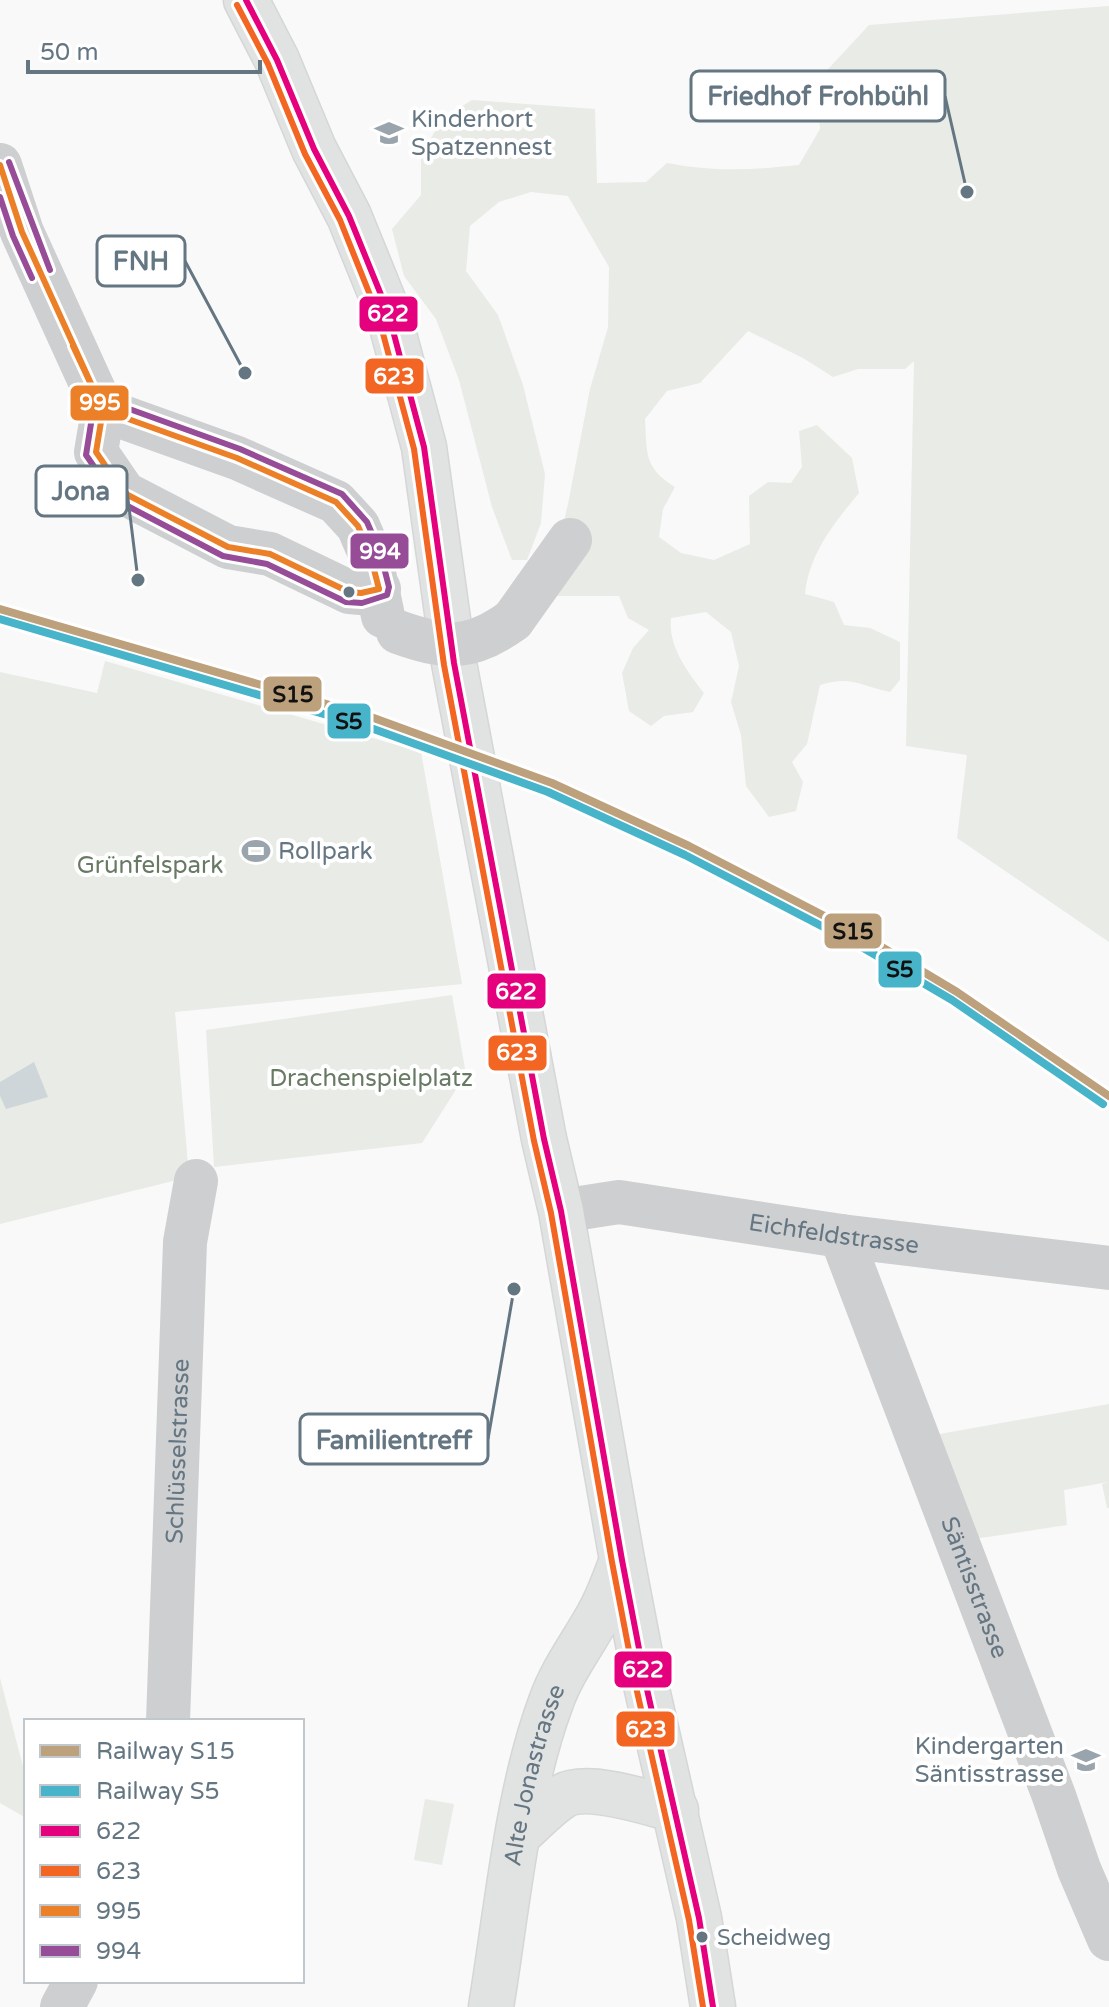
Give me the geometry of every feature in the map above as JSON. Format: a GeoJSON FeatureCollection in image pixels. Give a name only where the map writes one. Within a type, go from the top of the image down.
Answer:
{"type":"FeatureCollection","features":[{"type":"Feature","properties":{"kind":"main road"},"geometry":{"type":"LineString","coordinates":[[246,0],[277,60],[314,149],[349,216],[388,312],[424,447],[454,663],[544,1139],[561,1211],[646,1685],[699,1918],[713,2007]]}},
{"type":"Feature","properties":{"kind":"main road","name":"Alte Jonastrasse"},"geometry":{"type":"LineString","coordinates":[[491,2007],[536,1748],[551,1700],[600,1614],[622,1560]]}},
{"type":"Feature","properties":{"kind":"main road"},"geometry":{"type":"LineString","coordinates":[[519,1834],[565,1795],[581,1792],[610,1794],[676,1810]]}},
{"type":"Feature","properties":{"kind":"street"},"geometry":{"type":"LineString","coordinates":[[0,165],[22,232],[103,410],[96,452],[124,493],[228,547],[270,554],[349,592],[379,589]]}},
{"type":"Feature","properties":{"kind":"street"},"geometry":{"type":"LineString","coordinates":[[103,410],[237,458],[336,502],[358,526],[370,554],[383,618],[398,632],[434,644],[472,643],[491,636],[513,620],[570,540]]}},
{"type":"Feature","properties":{"kind":"street","name":"Schlüsselstrasse"},"geometry":{"type":"LineString","coordinates":[[168,1719],[185,1242],[196,1181]]}},
{"type":"Feature","properties":{"kind":"street","name":"Eichfeldstrasse"},"geometry":{"type":"LineString","coordinates":[[561,1211],[619,1202],[841,1236],[1109,1268]]}},
{"type":"Feature","properties":{"kind":"street","name":"Säntisstrasse"},"geometry":{"type":"LineString","coordinates":[[841,1236],[1079,1869],[1109,1939]]}},
{"type":"Feature","properties":{"kind":"street"},"geometry":{"type":"LineString","coordinates":[[62,2007],[75,1983]]}},
{"type":"Feature","properties":{"kind":"green space"},"geometry":{"type":"Polygon","coordinates":[[[1109,6],[1109,942],[957,838],[967,755],[906,746],[914,361],[905,369],[858,369],[833,377],[803,358],[748,331],[700,383],[667,391],[645,419],[652,466],[675,487],[663,509],[659,537],[681,553],[714,560],[750,544],[749,496],[768,482],[791,483],[802,467],[799,431],[817,425],[852,458],[859,493],[817,552],[805,594],[834,602],[844,625],[870,628],[900,642],[900,680],[890,692],[848,681],[820,685],[807,744],[792,762],[803,782],[796,811],[769,817],[746,786],[741,735],[731,702],[739,666],[731,632],[706,612],[671,618],[676,648],[704,693],[693,712],[664,716],[651,726],[629,711],[622,673],[633,648],[649,630],[628,618],[619,596],[546,596],[590,389],[608,327],[609,267],[568,196],[531,192],[499,202],[470,226],[466,271],[498,315],[523,385],[545,474],[541,523],[527,560],[512,560],[492,507],[459,380],[436,319],[404,276],[392,229],[421,195],[421,154],[444,117],[472,100],[595,109],[597,183],[646,182],[667,163],[733,169],[799,165],[820,129],[817,81],[869,25],[1109,6]]]}},
{"type":"Feature","properties":{"kind":"green space","name":"Grünfelspark"},"geometry":{"type":"Polygon","coordinates":[[[105,661],[421,752],[462,984],[175,1012],[189,1177],[0,1224],[0,672],[97,693],[105,661]]]}},
{"type":"Feature","properties":{"kind":"green space","name":"Drachenspielplatz"},"geometry":{"type":"Polygon","coordinates":[[[452,995],[466,1074],[422,1143],[214,1167],[206,1030],[452,995]]]}},
{"type":"Feature","properties":{"kind":"green space"},"geometry":{"type":"Polygon","coordinates":[[[1109,1404],[1109,1508],[1102,1484],[1108,1482],[1064,1490],[1067,1525],[974,1539],[934,1435],[1109,1404]]]}},
{"type":"Feature","properties":{"kind":"green space"},"geometry":{"type":"Polygon","coordinates":[[[0,1678],[24,1770],[24,1817],[0,1803],[0,1678]]]}},
{"type":"Feature","properties":{"kind":"green space"},"geometry":{"type":"Polygon","coordinates":[[[425,1799],[454,1804],[442,1865],[414,1860],[425,1799]]]}},
{"type":"Feature","properties":{"kind":"shaded area"},"geometry":{"type":"Polygon","coordinates":[[[34,1062],[48,1097],[6,1109],[0,1096],[0,1082],[34,1062]]]}},
{"type":"Feature","properties":{"kind":"rail line","name":"S15"},"geometry":{"type":"LineString","coordinates":[[0,609],[371,717],[552,783],[689,846],[865,937],[957,992],[1109,1096]]}},
{"type":"Feature","properties":{"kind":"rail line","name":"S5"},"geometry":{"type":"LineString","coordinates":[[0,619],[368,727],[548,792],[685,855],[860,946],[952,1000],[1103,1104]]}},
{"type":"Feature","properties":{"kind":"transit line","name":"622"},"geometry":{"type":"LineString","coordinates":[[246,0],[277,60],[314,149],[349,216],[388,312],[424,447],[454,663],[544,1139],[561,1211],[646,1685],[699,1918],[713,2007]]}},
{"type":"Feature","properties":{"kind":"transit line","name":"623"},"geometry":{"type":"LineString","coordinates":[[237,5],[268,64],[305,154],[340,220],[378,315],[414,449],[444,665],[534,1141],[551,1213],[636,1687],[689,1920],[703,2007]]}},
{"type":"Feature","properties":{"kind":"transit line","name":"994"},"geometry":{"type":"LineString","coordinates":[[9,162],[50,270]]}},
{"type":"Feature","properties":{"kind":"transit line","name":"995"},"geometry":{"type":"LineString","coordinates":[[0,165],[22,232],[103,410],[96,452],[124,493],[228,547],[270,554],[349,592],[379,589]]}},
{"type":"Feature","properties":{"kind":"transit line","name":"994"},"geometry":{"type":"LineString","coordinates":[[0,197],[32,278]]}},
{"type":"Feature","properties":{"kind":"transit line","name":"995"},"geometry":{"type":"LineString","coordinates":[[73,346],[103,410],[237,458],[336,502],[358,526],[370,554],[379,589]]}},
{"type":"Feature","properties":{"kind":"transit line","name":"994"},"geometry":{"type":"LineString","coordinates":[[93,411],[86,455],[118,501],[223,556],[267,564],[346,602],[362,603],[387,595],[389,587],[380,552],[367,522],[342,494],[240,449],[110,402]]}},
{"type":"Feature","properties":{"kind":"place","name":"Kinderhort Spatzennest"},"geometry":{"type":"Point","coordinates":[389,133]}},
{"type":"Feature","properties":{"kind":"place","name":"Friedhof Frohbühl"},"geometry":{"type":"Point","coordinates":[967,192]}},
{"type":"Feature","properties":{"kind":"place","name":"FNH"},"geometry":{"type":"Point","coordinates":[245,373]}},
{"type":"Feature","properties":{"kind":"place","name":"Jona"},"geometry":{"type":"Point","coordinates":[138,580]}},
{"type":"Feature","properties":{"kind":"place","name":"Rollpark"},"geometry":{"type":"Point","coordinates":[256,851]}},
{"type":"Feature","properties":{"kind":"place","name":"Familientreff"},"geometry":{"type":"Point","coordinates":[514,1289]}},
{"type":"Feature","properties":{"kind":"place","name":"Kindergarten Säntisstrasse"},"geometry":{"type":"Point","coordinates":[1086,1760]}},
{"type":"Feature","properties":{"kind":"place","name":"Scheidweg"},"geometry":{"type":"Point","coordinates":[702,1937]}}]}
